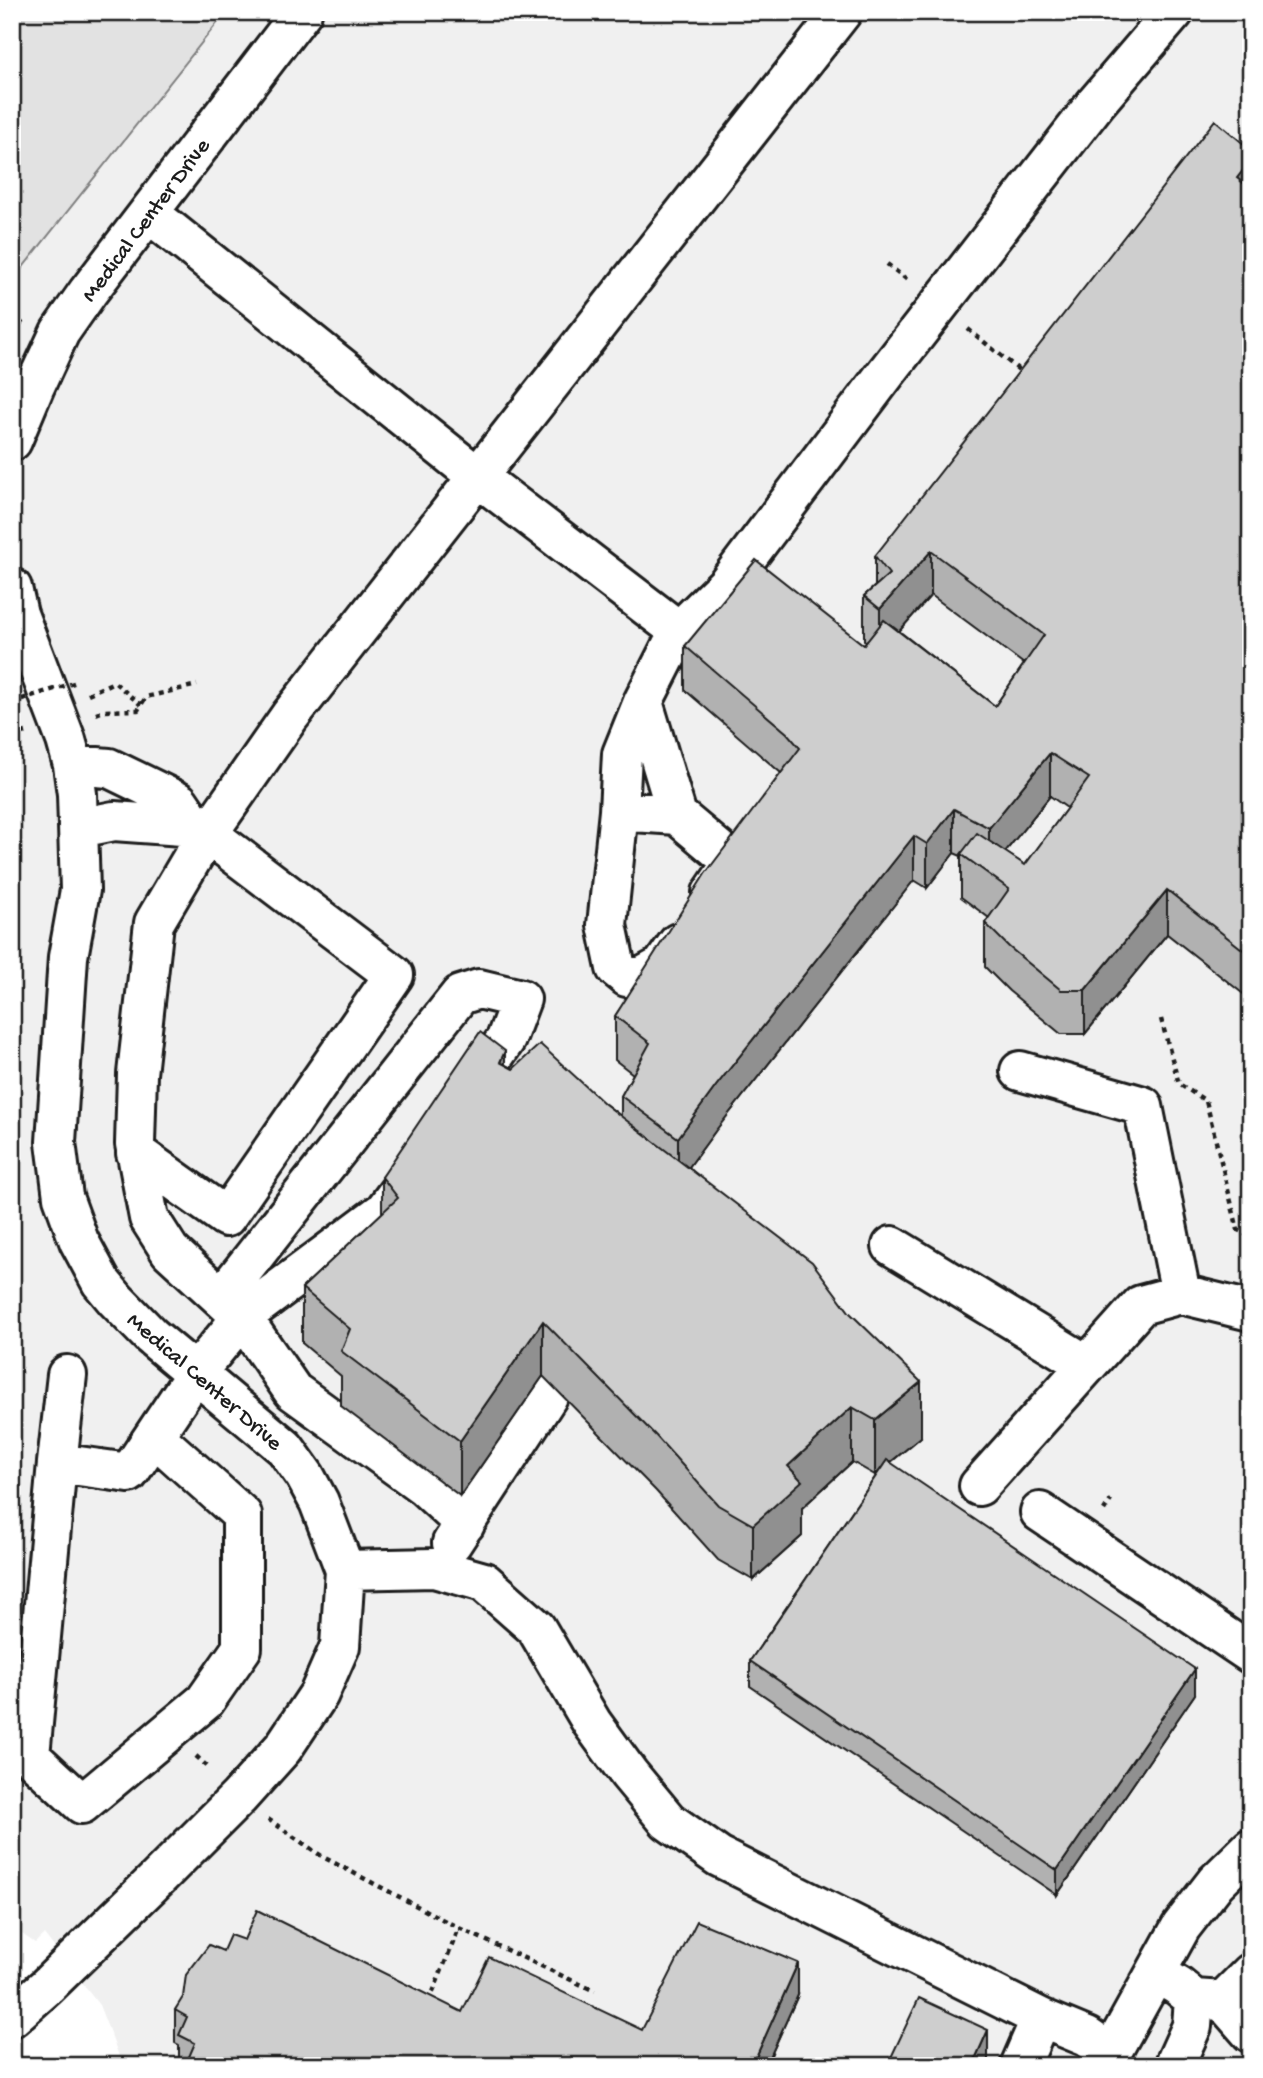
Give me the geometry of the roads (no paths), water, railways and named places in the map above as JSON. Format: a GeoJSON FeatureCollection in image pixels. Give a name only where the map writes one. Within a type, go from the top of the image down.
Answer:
{"type":"FeatureCollection","features":[{"type":"Feature","properties":{"kind":"street","name":"Medical Center Drive"},"geometry":{"type":"LineString","coordinates":[[15,423],[60,332],[302,12]]}},
{"type":"Feature","properties":{"kind":"street"},"geometry":{"type":"LineString","coordinates":[[465,1524],[424,1486],[293,1391],[231,1307],[170,1251],[149,1218],[135,1144],[137,1074],[154,923],[202,831],[842,12]]}},
{"type":"Feature","properties":{"kind":"street"},"geometry":{"type":"LineString","coordinates":[[643,702],[677,815],[733,862],[662,967],[642,977],[627,977],[616,968],[607,925],[622,754],[643,702],[679,631],[727,584],[1088,113],[1174,12]]}},
{"type":"Feature","properties":{"kind":"street"},"geometry":{"type":"LineString","coordinates":[[149,213],[478,477],[679,631]]}},
{"type":"Feature","properties":{"kind":"street","name":"Medical Center Drive"},"geometry":{"type":"LineString","coordinates":[[12,589],[18,614],[60,724],[77,794],[80,890],[68,957],[56,1142],[63,1197],[79,1241],[101,1282],[116,1300],[150,1336],[285,1448],[319,1502],[345,1570],[340,1646],[319,1695],[283,1748],[239,1797],[158,1878],[12,2017]]}},
{"type":"Feature","properties":{"kind":"street"},"geometry":{"type":"LineString","coordinates":[[72,765],[109,768],[179,802],[202,831],[394,975],[226,1217],[136,1153]]}},
{"type":"Feature","properties":{"kind":"street"},"geometry":{"type":"LineString","coordinates":[[619,811],[677,815]]}},
{"type":"Feature","properties":{"kind":"street"},"geometry":{"type":"LineString","coordinates":[[79,828],[114,821],[202,831]]}},
{"type":"Feature","properties":{"kind":"street"},"geometry":{"type":"LineString","coordinates":[[57,1463],[129,1472],[196,1373],[231,1307],[460,995],[479,989],[521,999],[506,1040],[384,1211],[231,1307]]}},
{"type":"Feature","properties":{"kind":"street"},"geometry":{"type":"LineString","coordinates":[[1020,1071],[1143,1106],[1181,1294]]}},
{"type":"Feature","properties":{"kind":"street"},"geometry":{"type":"LineString","coordinates":[[892,1245],[1087,1365]]}},
{"type":"Feature","properties":{"kind":"street"},"geometry":{"type":"LineString","coordinates":[[979,1486],[1141,1305],[1181,1294],[1251,1311]]}},
{"type":"Feature","properties":{"kind":"street"},"geometry":{"type":"LineString","coordinates":[[67,1375],[30,1756],[82,1804],[205,1701],[242,1648],[242,1515],[154,1436]]}},
{"type":"Feature","properties":{"kind":"street"},"geometry":{"type":"LineString","coordinates":[[435,1568],[548,1396]]}},
{"type":"Feature","properties":{"kind":"street"},"geometry":{"type":"LineString","coordinates":[[1040,1512],[1251,1654]]}},
{"type":"Feature","properties":{"kind":"street"},"geometry":{"type":"LineString","coordinates":[[345,1570],[435,1568],[484,1583],[536,1628],[592,1723],[668,1821],[719,1857],[1041,2018],[1087,2037],[1107,2059],[1181,1927],[1216,1882],[1251,1848]]}},
{"type":"Feature","properties":{"kind":"street"},"geometry":{"type":"LineString","coordinates":[[1156,1973],[1208,2000],[1251,2032]]}},
{"type":"Feature","properties":{"kind":"street"},"geometry":{"type":"LineString","coordinates":[[1183,2060],[1192,2026],[1208,2000],[1251,1973]]}},
{"type":"Feature","properties":{"kind":"street"},"geometry":{"type":"LineString","coordinates":[[1020,2066],[1041,2018]]}}]}
